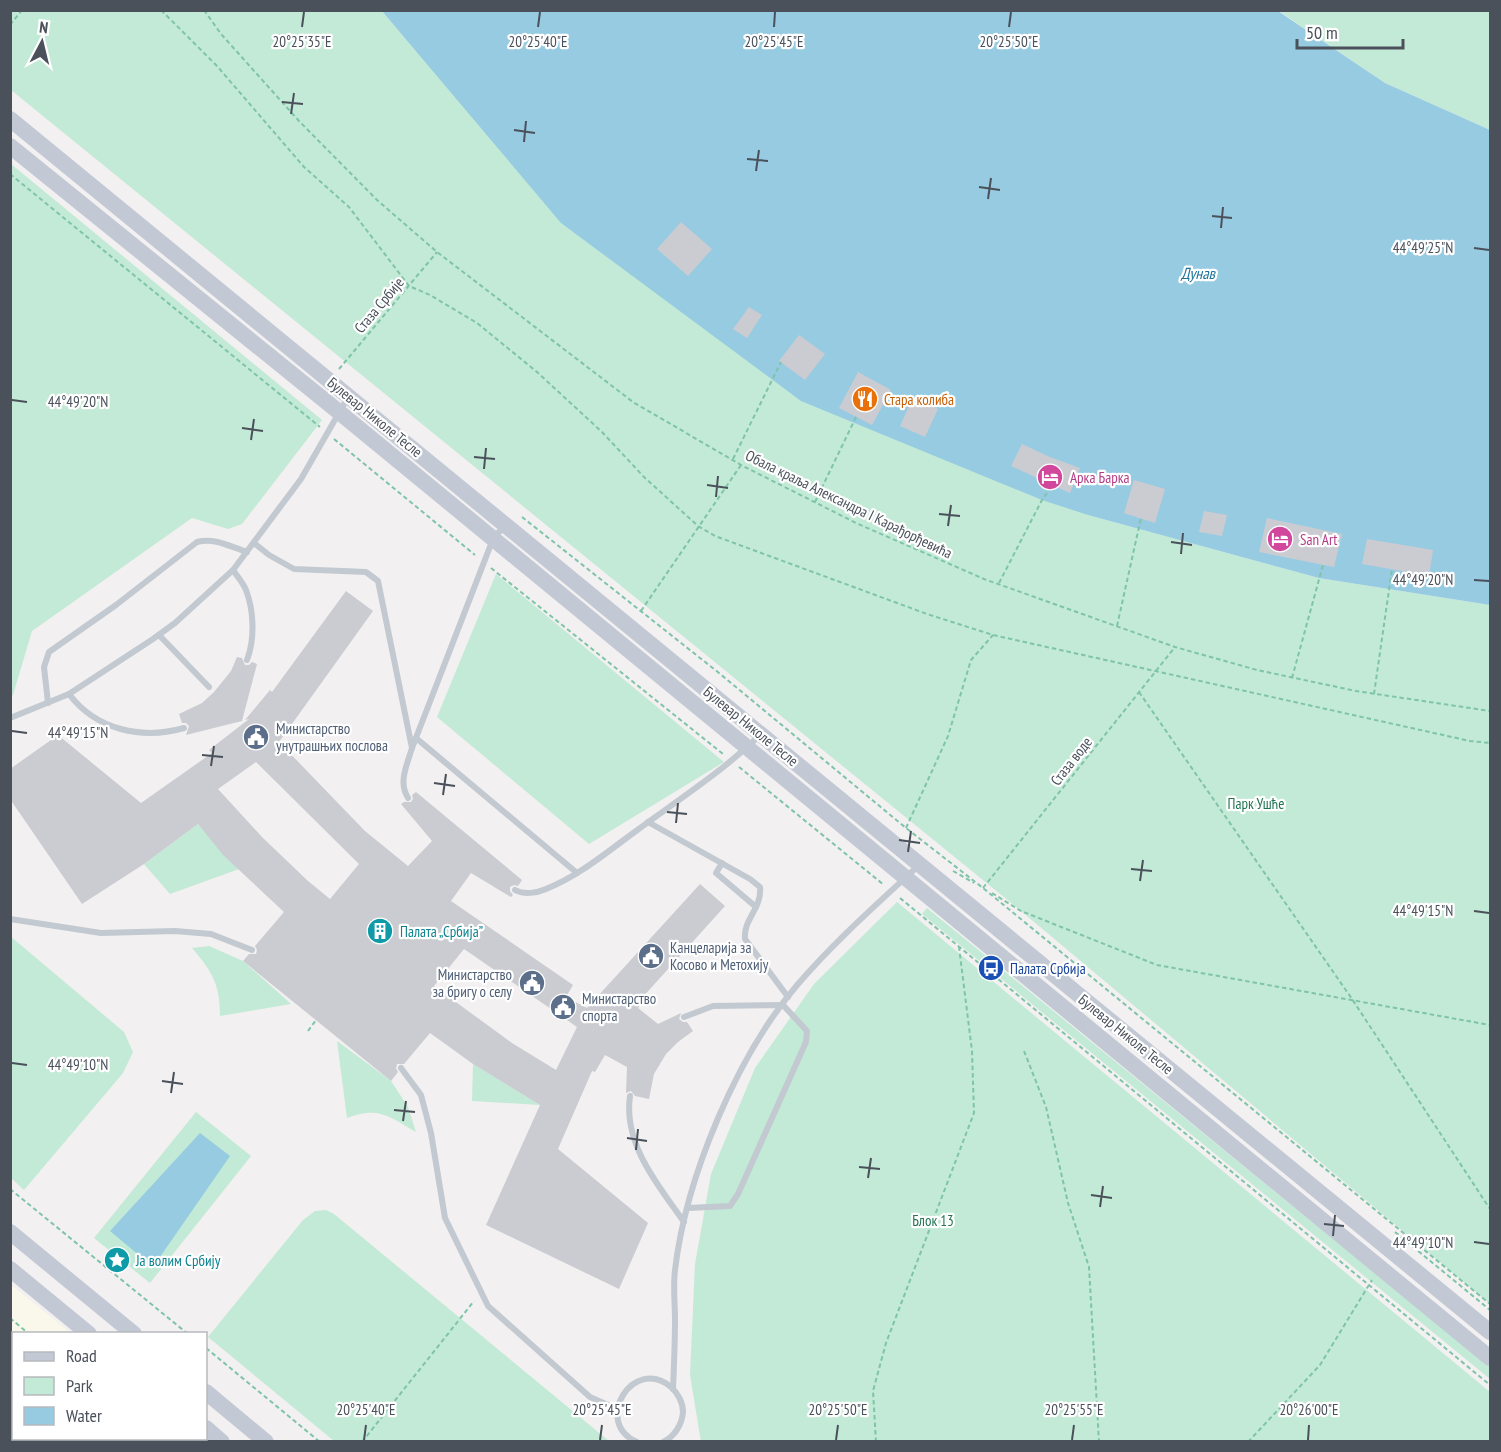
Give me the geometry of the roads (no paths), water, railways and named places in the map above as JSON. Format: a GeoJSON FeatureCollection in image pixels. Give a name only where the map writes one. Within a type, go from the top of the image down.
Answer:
{"type":"FeatureCollection","features":[{"type":"Feature","properties":{"kind":"main road","name":"Булевар Николе Тесле"},"geometry":{"type":"LineString","coordinates":[[10,119],[349,396],[512,519],[761,734],[1491,1332]]}},
{"type":"Feature","properties":{"kind":"main road","name":"Булевар Николе Тесле"},"geometry":{"type":"LineString","coordinates":[[10,146],[339,412],[1491,1358]]}},
{"type":"Feature","properties":{"kind":"main road"},"geometry":{"type":"LineString","coordinates":[[10,1232],[132,1332]]}},
{"type":"Feature","properties":{"kind":"main road"},"geometry":{"type":"LineString","coordinates":[[10,1269],[88,1332]]}},
{"type":"Feature","properties":{"kind":"main road"},"geometry":{"type":"LineString","coordinates":[[74,1321],[92,1298]]}},
{"type":"Feature","properties":{"kind":"main road"},"geometry":{"type":"LineString","coordinates":[[207,1393],[266,1442]]}},
{"type":"Feature","properties":{"kind":"main road"},"geometry":{"type":"LineString","coordinates":[[207,1429],[222,1442]]}},
{"type":"Feature","properties":{"kind":"lane"},"geometry":{"type":"LineString","coordinates":[[147,258],[159,241]]}},
{"type":"Feature","properties":{"kind":"lane"},"geometry":{"type":"LineString","coordinates":[[12,717],[69,694],[159,635],[232,570],[301,478],[349,396]]}},
{"type":"Feature","properties":{"kind":"lane"},"geometry":{"type":"LineString","coordinates":[[408,798],[403,777],[412,748],[493,539],[512,519]]}},
{"type":"Feature","properties":{"kind":"lane"},"geometry":{"type":"LineString","coordinates":[[48,703],[44,667],[49,652],[116,605],[196,542],[213,541],[247,552]]}},
{"type":"Feature","properties":{"kind":"lane"},"geometry":{"type":"LineString","coordinates":[[254,543],[269,555],[294,569],[366,572],[378,581],[412,748]]}},
{"type":"Feature","properties":{"kind":"lane"},"geometry":{"type":"LineString","coordinates":[[232,570],[246,589],[251,612],[252,634],[248,660]]}},
{"type":"Feature","properties":{"kind":"lane"},"geometry":{"type":"LineString","coordinates":[[159,635],[208,687]]}},
{"type":"Feature","properties":{"kind":"lane"},"geometry":{"type":"LineString","coordinates":[[69,694],[84,711],[115,728],[146,734],[184,729]]}},
{"type":"Feature","properties":{"kind":"lane"},"geometry":{"type":"LineString","coordinates":[[515,890],[535,893],[548,889],[577,873],[732,762],[761,734]]}},
{"type":"Feature","properties":{"kind":"lane"},"geometry":{"type":"LineString","coordinates":[[416,738],[577,873]]}},
{"type":"Feature","properties":{"kind":"lane"},"geometry":{"type":"LineString","coordinates":[[648,822],[760,886],[761,899],[744,930],[745,939],[788,997]]}},
{"type":"Feature","properties":{"kind":"lane"},"geometry":{"type":"LineString","coordinates":[[722,863],[716,873],[756,907]]}},
{"type":"Feature","properties":{"kind":"lane"},"geometry":{"type":"LineString","coordinates":[[673,1389],[674,1272],[684,1222],[699,1167],[726,1103],[756,1041],[798,984],[848,932],[920,864]]}},
{"type":"Feature","properties":{"kind":"lane"},"geometry":{"type":"LineString","coordinates":[[10,918],[101,933],[175,931],[211,934],[252,950]]}},
{"type":"Feature","properties":{"kind":"lane"},"geometry":{"type":"LineString","coordinates":[[684,1017],[712,1006],[783,1005],[807,1031],[806,1042],[738,1194],[730,1206],[688,1208]]}},
{"type":"Feature","properties":{"kind":"lane"},"geometry":{"type":"LineString","coordinates":[[401,1068],[421,1095],[431,1133],[445,1218],[488,1306],[590,1396],[617,1409]]}},
{"type":"Feature","properties":{"kind":"lane"},"geometry":{"type":"LineString","coordinates":[[630,1096],[632,1132],[647,1171],[684,1222]]}},
{"type":"Feature","properties":{"kind":"lane"},"geometry":{"type":"LineString","coordinates":[[637,1442],[623,1431],[618,1420],[617,1409],[624,1392],[639,1381],[651,1379],[663,1382],[673,1389],[680,1399],[683,1410],[681,1422],[675,1432],[665,1441]]}},
{"type":"Feature","properties":{"kind":"water","name":"Дунав"},"geometry":{"type":"Polygon","coordinates":[[[382,11],[1278,11],[1385,83],[1490,130],[1490,605],[1319,578],[1088,515],[1042,500],[801,401],[561,223],[382,11]]]}},
{"type":"Feature","properties":{"kind":"water"},"geometry":{"type":"Polygon","coordinates":[[[200,1133],[230,1156],[153,1267],[110,1231],[200,1133]]]}},
{"type":"Feature","properties":{"kind":"place","name":"Стара колиба"},"geometry":{"type":"Point","coordinates":[865,399]}},
{"type":"Feature","properties":{"kind":"place","name":"Арка Барка"},"geometry":{"type":"Point","coordinates":[1050,477]}},
{"type":"Feature","properties":{"kind":"place","name":"San Art"},"geometry":{"type":"Point","coordinates":[1280,539]}},
{"type":"Feature","properties":{"kind":"place","name":"Министарство унутрашњих послова"},"geometry":{"type":"Point","coordinates":[256,737]}},
{"type":"Feature","properties":{"kind":"place","name":"Палата „Србија”"},"geometry":{"type":"Point","coordinates":[380,931]}},
{"type":"Feature","properties":{"kind":"place","name":"Канцеларија за Косово и Метохију"},"geometry":{"type":"Point","coordinates":[651,956]}},
{"type":"Feature","properties":{"kind":"place","name":"Палата Србија"},"geometry":{"type":"Point","coordinates":[991,968]}},
{"type":"Feature","properties":{"kind":"place","name":"Министарство за бригу о селу"},"geometry":{"type":"Point","coordinates":[532,983]}},
{"type":"Feature","properties":{"kind":"place","name":"Министарство спорта"},"geometry":{"type":"Point","coordinates":[563,1007]}},
{"type":"Feature","properties":{"kind":"place","name":"Ја волим Србију"},"geometry":{"type":"Point","coordinates":[117,1260]}},
{"type":"Feature","properties":{"kind":"park label","name":"Парк Ушће"},"geometry":{"type":"Point","coordinates":[1256,803]}},
{"type":"Feature","properties":{"kind":"park label","name":"Блок 13"},"geometry":{"type":"Point","coordinates":[933,1220]}}]}
